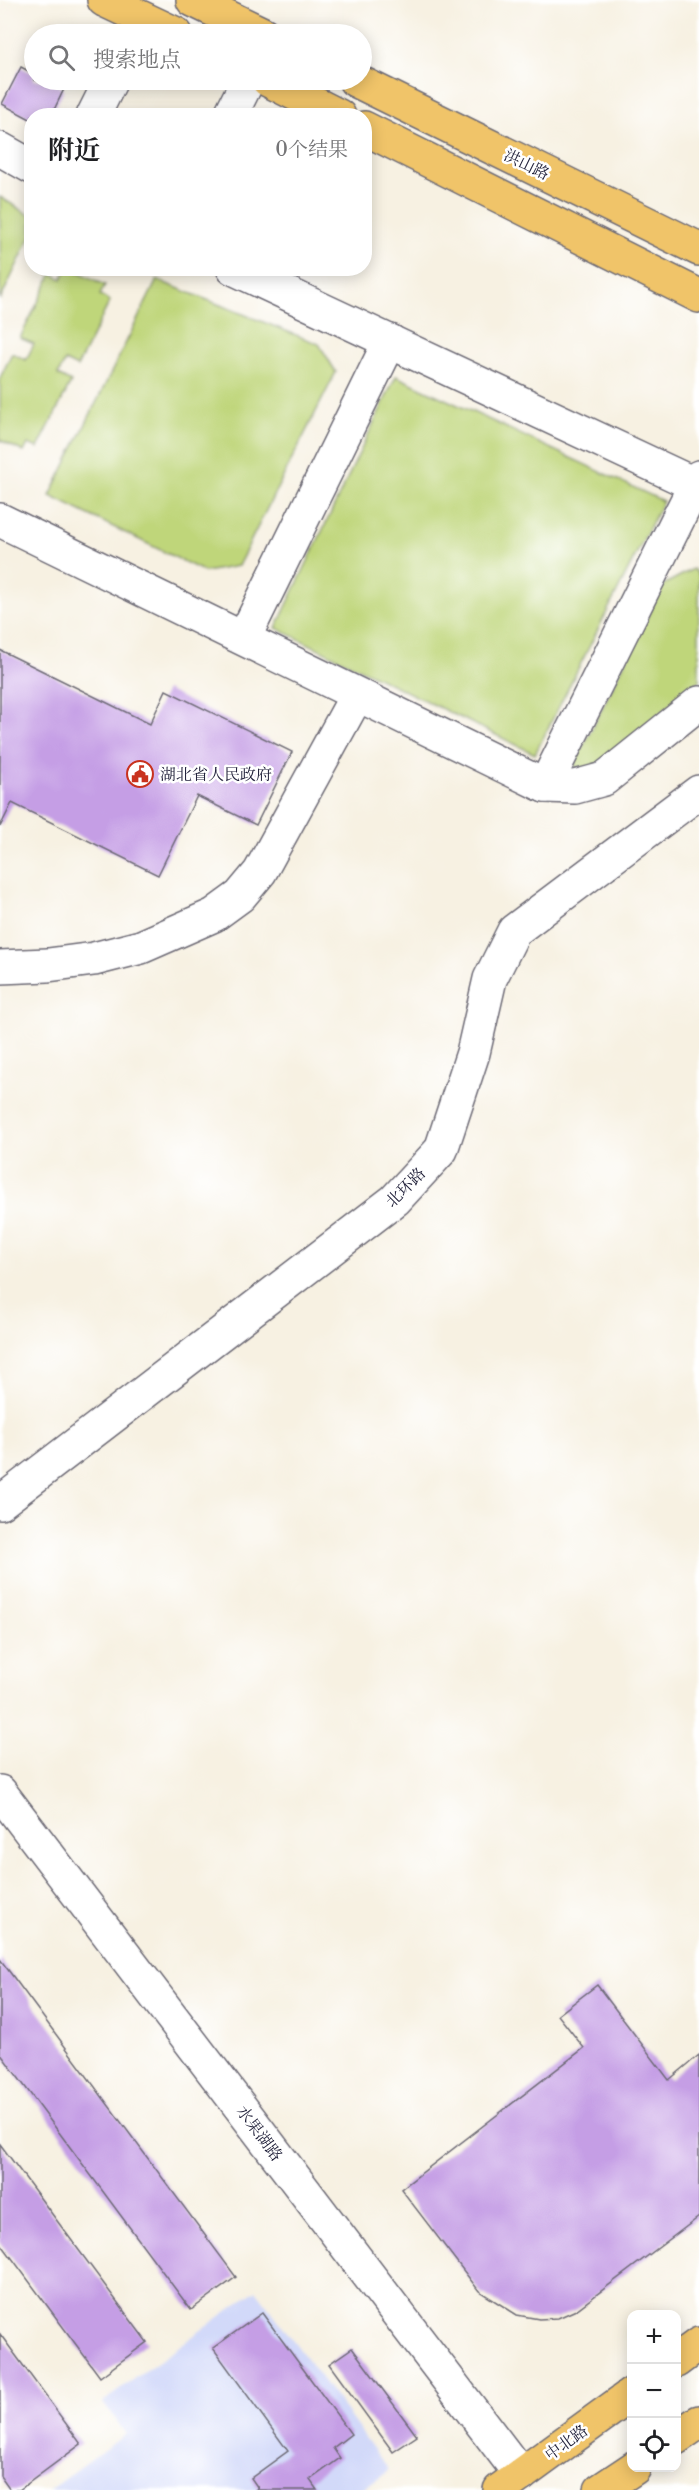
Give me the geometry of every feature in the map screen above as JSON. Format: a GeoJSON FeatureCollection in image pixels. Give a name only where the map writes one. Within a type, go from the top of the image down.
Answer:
{"type":"FeatureCollection","features":[{"type":"Feature","properties":{"kind":"main road"},"geometry":{"type":"LineString","coordinates":[[104,0],[134,24]]}},
{"type":"Feature","properties":{"kind":"main road"},"geometry":{"type":"LineString","coordinates":[[193,0],[242,24]]}},
{"type":"Feature","properties":{"kind":"main road","name":"洪山路"},"geometry":{"type":"LineString","coordinates":[[372,88],[699,249]]}},
{"type":"Feature","properties":{"kind":"main road"},"geometry":{"type":"LineString","coordinates":[[288,90],[323,108]]}},
{"type":"Feature","properties":{"kind":"main road"},"geometry":{"type":"LineString","coordinates":[[372,132],[699,296]]}},
{"type":"Feature","properties":{"kind":"main road"},"geometry":{"type":"LineString","coordinates":[[681,2357],[699,2344]]}},
{"type":"Feature","properties":{"kind":"main road","name":"中北路"},"geometry":{"type":"LineString","coordinates":[[510,2482],[627,2398]]}},
{"type":"Feature","properties":{"kind":"main road"},"geometry":{"type":"LineString","coordinates":[[681,2435],[699,2422]]}},
{"type":"Feature","properties":{"kind":"main road"},"geometry":{"type":"LineString","coordinates":[[602,2490],[628,2472]]}},
{"type":"Feature","properties":{"kind":"street"},"geometry":{"type":"LineString","coordinates":[[97,108],[106,90]]}},
{"type":"Feature","properties":{"kind":"street"},"geometry":{"type":"LineString","coordinates":[[234,108],[243,90]]}},
{"type":"Feature","properties":{"kind":"street"},"geometry":{"type":"LineString","coordinates":[[0,149],[24,162]]}},
{"type":"Feature","properties":{"kind":"street"},"geometry":{"type":"LineString","coordinates":[[250,276],[698,484],[545,786]]}},
{"type":"Feature","properties":{"kind":"street"},"geometry":{"type":"LineString","coordinates":[[244,638],[390,341]]}},
{"type":"Feature","properties":{"kind":"street"},"geometry":{"type":"LineString","coordinates":[[0,520],[545,786],[575,787],[604,779],[699,703]]}},
{"type":"Feature","properties":{"kind":"street"},"geometry":{"type":"LineString","coordinates":[[0,967],[48,965],[94,959],[141,947],[214,915],[240,896],[260,872],[357,695]]}},
{"type":"Feature","properties":{"kind":"street","name":"北环路"},"geometry":{"type":"LineString","coordinates":[[0,1503],[395,1200],[441,1150],[473,1053],[490,979],[514,932],[699,792]]}},
{"type":"Feature","properties":{"kind":"street","name":"水果湖路"},"geometry":{"type":"LineString","coordinates":[[0,1792],[510,2482]]}},
{"type":"Feature","properties":{"kind":"shaded area"},"geometry":{"type":"Polygon","coordinates":[[[256,2290],[389,2470],[361,2490],[49,2490],[126,2434],[103,2402],[256,2290]]]}},
{"type":"Feature","properties":{"kind":"green space"},"geometry":{"type":"Polygon","coordinates":[[[0,197],[24,212],[24,250],[0,300],[0,197]]]}},
{"type":"Feature","properties":{"kind":"green space"},"geometry":{"type":"Polygon","coordinates":[[[51,276],[62,279],[64,276],[87,276],[105,285],[100,295],[110,301],[77,367],[65,361],[58,375],[71,382],[38,448],[28,444],[24,452],[0,440],[0,378],[12,353],[26,360],[34,344],[20,338],[51,276]]]}},
{"type":"Feature","properties":{"kind":"green space"},"geometry":{"type":"Polygon","coordinates":[[[157,280],[319,344],[336,372],[238,566],[205,572],[50,496],[157,280]]]}},
{"type":"Feature","properties":{"kind":"green space"},"geometry":{"type":"Polygon","coordinates":[[[396,376],[663,501],[535,754],[276,628],[396,376]]]}},
{"type":"Feature","properties":{"kind":"green space"},"geometry":{"type":"Polygon","coordinates":[[[693,569],[699,575],[699,681],[592,769],[573,767],[663,585],[693,569]]]}},
{"type":"Feature","properties":{"kind":"building"},"geometry":{"type":"Polygon","coordinates":[[[21,67],[24,69],[24,90],[64,90],[55,108],[24,108],[24,116],[2,104],[21,67]]]}},
{"type":"Feature","properties":{"kind":"building","name":"湖北省人民政府"},"geometry":{"type":"Polygon","coordinates":[[[0,650],[150,724],[166,690],[292,752],[256,825],[197,796],[158,875],[12,803],[0,827],[0,650]]]}},
{"type":"Feature","properties":{"kind":"building"},"geometry":{"type":"Polygon","coordinates":[[[0,1959],[236,2277],[191,2310],[0,2053],[0,1959]]]}},
{"type":"Feature","properties":{"kind":"building"},"geometry":{"type":"Polygon","coordinates":[[[597,1985],[669,2080],[699,2055],[699,2217],[576,2310],[558,2318],[539,2319],[517,2315],[479,2291],[401,2189],[584,2048],[558,2015],[597,1985]]]}},
{"type":"Feature","properties":{"kind":"building"},"geometry":{"type":"Polygon","coordinates":[[[0,2144],[147,2342],[100,2377],[0,2242],[0,2144]]]}},
{"type":"Feature","properties":{"kind":"building"},"geometry":{"type":"Polygon","coordinates":[[[262,2313],[351,2434],[333,2448],[340,2458],[310,2480],[317,2490],[255,2490],[258,2488],[251,2478],[288,2451],[213,2348],[262,2313]]]}},
{"type":"Feature","properties":{"kind":"building"},"geometry":{"type":"Polygon","coordinates":[[[0,2334],[81,2444],[19,2490],[10,2490],[0,2476],[0,2334]]]}},
{"type":"Feature","properties":{"kind":"building"},"geometry":{"type":"Polygon","coordinates":[[[352,2348],[417,2436],[393,2452],[329,2364],[352,2348]]]}},
{"type":"Feature","properties":{"kind":"place","name":"湖北省人民政府"},"geometry":{"type":"Point","coordinates":[140,774]}}]}
